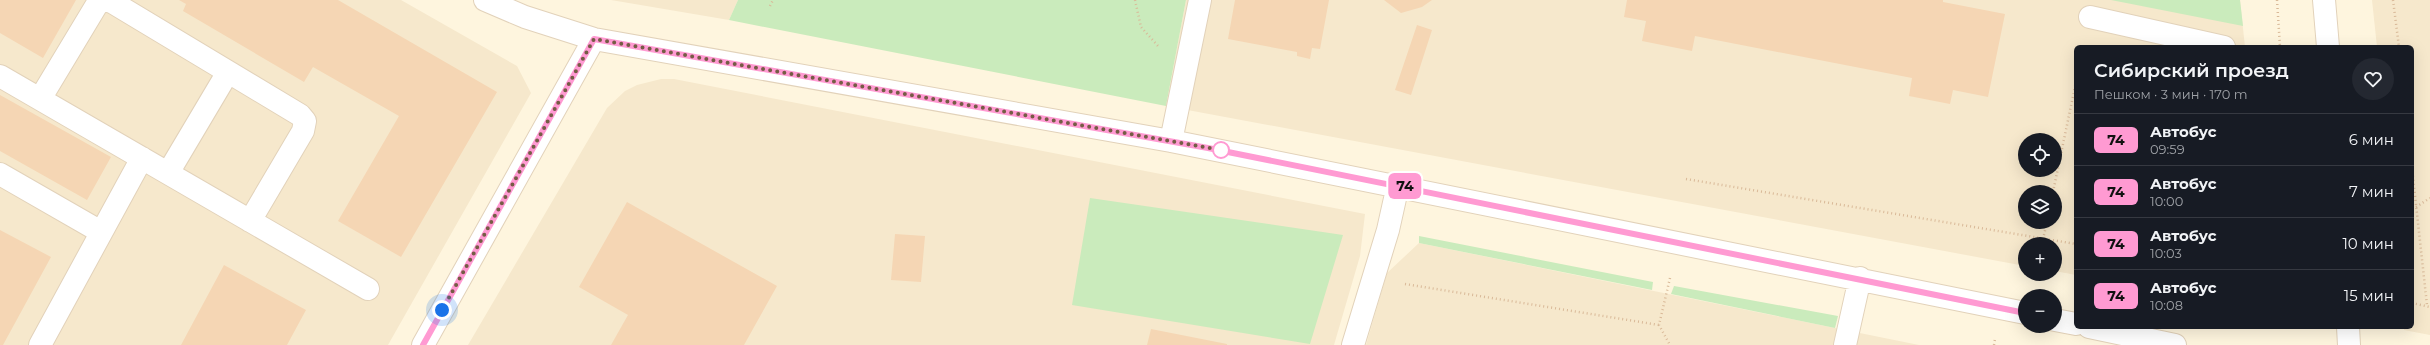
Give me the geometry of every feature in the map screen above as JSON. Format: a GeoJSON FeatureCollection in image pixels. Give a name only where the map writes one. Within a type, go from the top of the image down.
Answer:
{"type":"FeatureCollection","features":[{"type":"Feature","properties":{"kind":"street"},"geometry":{"type":"LineString","coordinates":[[40,99],[96,6],[103,0],[112,2],[300,115],[305,121],[303,130],[250,221]]}},
{"type":"Feature","properties":{"kind":"street"},"geometry":{"type":"LineString","coordinates":[[485,0],[525,16],[594,39],[1171,141],[1860,278],[2018,312]]}},
{"type":"Feature","properties":{"kind":"street"},"geometry":{"type":"LineString","coordinates":[[1171,141],[1200,0]]}},
{"type":"Feature","properties":{"kind":"street"},"geometry":{"type":"LineString","coordinates":[[2324,0],[2328,45]]}},
{"type":"Feature","properties":{"kind":"street"},"geometry":{"type":"LineString","coordinates":[[2090,17],[2215,45]]}},
{"type":"Feature","properties":{"kind":"street"},"geometry":{"type":"LineString","coordinates":[[423,345],[594,39]]}},
{"type":"Feature","properties":{"kind":"street"},"geometry":{"type":"LineString","coordinates":[[168,173],[228,72]]}},
{"type":"Feature","properties":{"kind":"street"},"geometry":{"type":"LineString","coordinates":[[0,76],[368,289]]}},
{"type":"Feature","properties":{"kind":"street"},"geometry":{"type":"LineString","coordinates":[[40,345],[142,158]]}},
{"type":"Feature","properties":{"kind":"street"},"geometry":{"type":"LineString","coordinates":[[0,174],[101,232]]}},
{"type":"Feature","properties":{"kind":"street"},"geometry":{"type":"LineString","coordinates":[[1353,345],[1372,278],[1388,230],[1398,185]]}},
{"type":"Feature","properties":{"kind":"street"},"geometry":{"type":"LineString","coordinates":[[1845,345],[1860,278]]}},
{"type":"Feature","properties":{"kind":"street"},"geometry":{"type":"LineString","coordinates":[[2062,321],[2074,324]]}},
{"type":"Feature","properties":{"kind":"street"},"geometry":{"type":"LineString","coordinates":[[2099,329],[2175,345]]}},
{"type":"Feature","properties":{"kind":"street"},"geometry":{"type":"LineString","coordinates":[[2348,329],[2349,345]]}},
{"type":"Feature","properties":{"kind":"path"},"geometry":{"type":"LineString","coordinates":[[770,6],[773,0]]}},
{"type":"Feature","properties":{"kind":"path"},"geometry":{"type":"LineString","coordinates":[[1135,0],[1141,27],[1184,77]]}},
{"type":"Feature","properties":{"kind":"path"},"geometry":{"type":"LineString","coordinates":[[2276,0],[2280,45]]}},
{"type":"Feature","properties":{"kind":"path"},"geometry":{"type":"LineString","coordinates":[[2393,0],[2398,45]]}},
{"type":"Feature","properties":{"kind":"path"},"geometry":{"type":"LineString","coordinates":[[2054,185],[2074,92]]}},
{"type":"Feature","properties":{"kind":"path"},"geometry":{"type":"LineString","coordinates":[[1686,179],[2031,237]]}},
{"type":"Feature","properties":{"kind":"path"},"geometry":{"type":"LineString","coordinates":[[2414,188],[2429,306],[2414,303]]}},
{"type":"Feature","properties":{"kind":"path"},"geometry":{"type":"LineString","coordinates":[[2416,207],[2430,198]]}},
{"type":"Feature","properties":{"kind":"path"},"geometry":{"type":"LineString","coordinates":[[2062,242],[2074,244]]}},
{"type":"Feature","properties":{"kind":"path"},"geometry":{"type":"LineString","coordinates":[[1372,278],[1659,325]]}},
{"type":"Feature","properties":{"kind":"path"},"geometry":{"type":"LineString","coordinates":[[1670,278],[1659,325],[1670,345]]}},
{"type":"Feature","properties":{"kind":"path"},"geometry":{"type":"LineString","coordinates":[[1994,345],[1995,338]]}},
{"type":"Feature","properties":{"kind":"shaded area"},"geometry":{"type":"Polygon","coordinates":[[[0,0],[401,0],[517,66],[531,93],[388,345],[0,345],[0,0]]]}},
{"type":"Feature","properties":{"kind":"shaded area"},"geometry":{"type":"Polygon","coordinates":[[[611,0],[738,0],[729,20],[611,0]]]}},
{"type":"Feature","properties":{"kind":"shaded area"},"geometry":{"type":"Polygon","coordinates":[[[1186,0],[2240,0],[2245,45],[2074,45],[2074,275],[2062,272],[2062,237],[2018,237],[2018,265],[1166,106],[1186,0]]]}},
{"type":"Feature","properties":{"kind":"shaded area"},"geometry":{"type":"Polygon","coordinates":[[[2372,0],[2430,0],[2430,335],[2404,330],[2414,329],[2414,45],[2377,45],[2372,0]]]}},
{"type":"Feature","properties":{"kind":"shaded area"},"geometry":{"type":"Polygon","coordinates":[[[661,79],[674,79],[1365,214],[1360,256],[1334,345],[468,345],[607,108],[625,91],[637,85],[661,79]]]}},
{"type":"Feature","properties":{"kind":"shaded area"},"geometry":{"type":"Polygon","coordinates":[[[1419,243],[1919,345],[1366,345],[1387,273],[1419,243]]]}},
{"type":"Feature","properties":{"kind":"green space"},"geometry":{"type":"Polygon","coordinates":[[[738,0],[1186,0],[1166,106],[729,20],[738,0]]]}},
{"type":"Feature","properties":{"kind":"green space"},"geometry":{"type":"Polygon","coordinates":[[[2111,0],[2240,0],[2243,26],[2111,0]]]}},
{"type":"Feature","properties":{"kind":"green space"},"geometry":{"type":"Polygon","coordinates":[[[1090,198],[1343,235],[1310,344],[1072,305],[1090,198]]]}},
{"type":"Feature","properties":{"kind":"green space"},"geometry":{"type":"Polygon","coordinates":[[[1419,236],[1653,282],[1652,290],[1419,243],[1419,236]]]}},
{"type":"Feature","properties":{"kind":"green space"},"geometry":{"type":"Polygon","coordinates":[[[1674,286],[1838,316],[1835,328],[1671,294],[1674,286]]]}},
{"type":"Feature","properties":{"kind":"building"},"geometry":{"type":"Polygon","coordinates":[[[0,0],[76,0],[43,58],[0,33],[0,0]]]}},
{"type":"Feature","properties":{"kind":"building"},"geometry":{"type":"Polygon","coordinates":[[[179,0],[338,0],[497,92],[401,257],[338,221],[399,116],[313,67],[304,82],[183,11],[186,4],[179,0]]]}},
{"type":"Feature","properties":{"kind":"building"},"geometry":{"type":"Polygon","coordinates":[[[1235,0],[1329,0],[1320,49],[1312,48],[1310,59],[1297,56],[1297,52],[1228,39],[1235,0]]]}},
{"type":"Feature","properties":{"kind":"building"},"geometry":{"type":"Polygon","coordinates":[[[1384,0],[1432,0],[1422,7],[1401,13],[1384,0]]]}},
{"type":"Feature","properties":{"kind":"building"},"geometry":{"type":"Polygon","coordinates":[[[1627,0],[1943,0],[1943,2],[2005,14],[1988,97],[1953,90],[1950,104],[1909,96],[1912,78],[1695,36],[1692,51],[1642,41],[1646,21],[1624,17],[1627,0]]]}},
{"type":"Feature","properties":{"kind":"building"},"geometry":{"type":"Polygon","coordinates":[[[1417,25],[1432,30],[1411,95],[1395,90],[1417,25]]]}},
{"type":"Feature","properties":{"kind":"building"},"geometry":{"type":"Polygon","coordinates":[[[0,95],[111,157],[87,200],[0,151],[0,95]]]}},
{"type":"Feature","properties":{"kind":"building"},"geometry":{"type":"Polygon","coordinates":[[[627,202],[777,286],[744,345],[611,345],[628,315],[579,287],[627,202]]]}},
{"type":"Feature","properties":{"kind":"building"},"geometry":{"type":"Polygon","coordinates":[[[0,230],[51,257],[3,345],[0,345],[0,230]]]}},
{"type":"Feature","properties":{"kind":"building"},"geometry":{"type":"Polygon","coordinates":[[[895,234],[925,236],[921,282],[891,280],[895,234]]]}},
{"type":"Feature","properties":{"kind":"building"},"geometry":{"type":"Polygon","coordinates":[[[224,265],[306,310],[287,345],[181,345],[224,265]]]}},
{"type":"Feature","properties":{"kind":"building"},"geometry":{"type":"Polygon","coordinates":[[[1151,329],[1227,344],[1227,345],[1147,345],[1151,329]]]}},
{"type":"Feature","properties":{"kind":"bus line","name":"74"},"geometry":{"type":"LineString","coordinates":[[423,345],[594,39],[1208,148],[1830,272],[2018,312]]}},
{"type":"Feature","properties":{"kind":"route"},"geometry":{"type":"LineString","coordinates":[[442,310],[594,39],[1221,150]]}}]}
